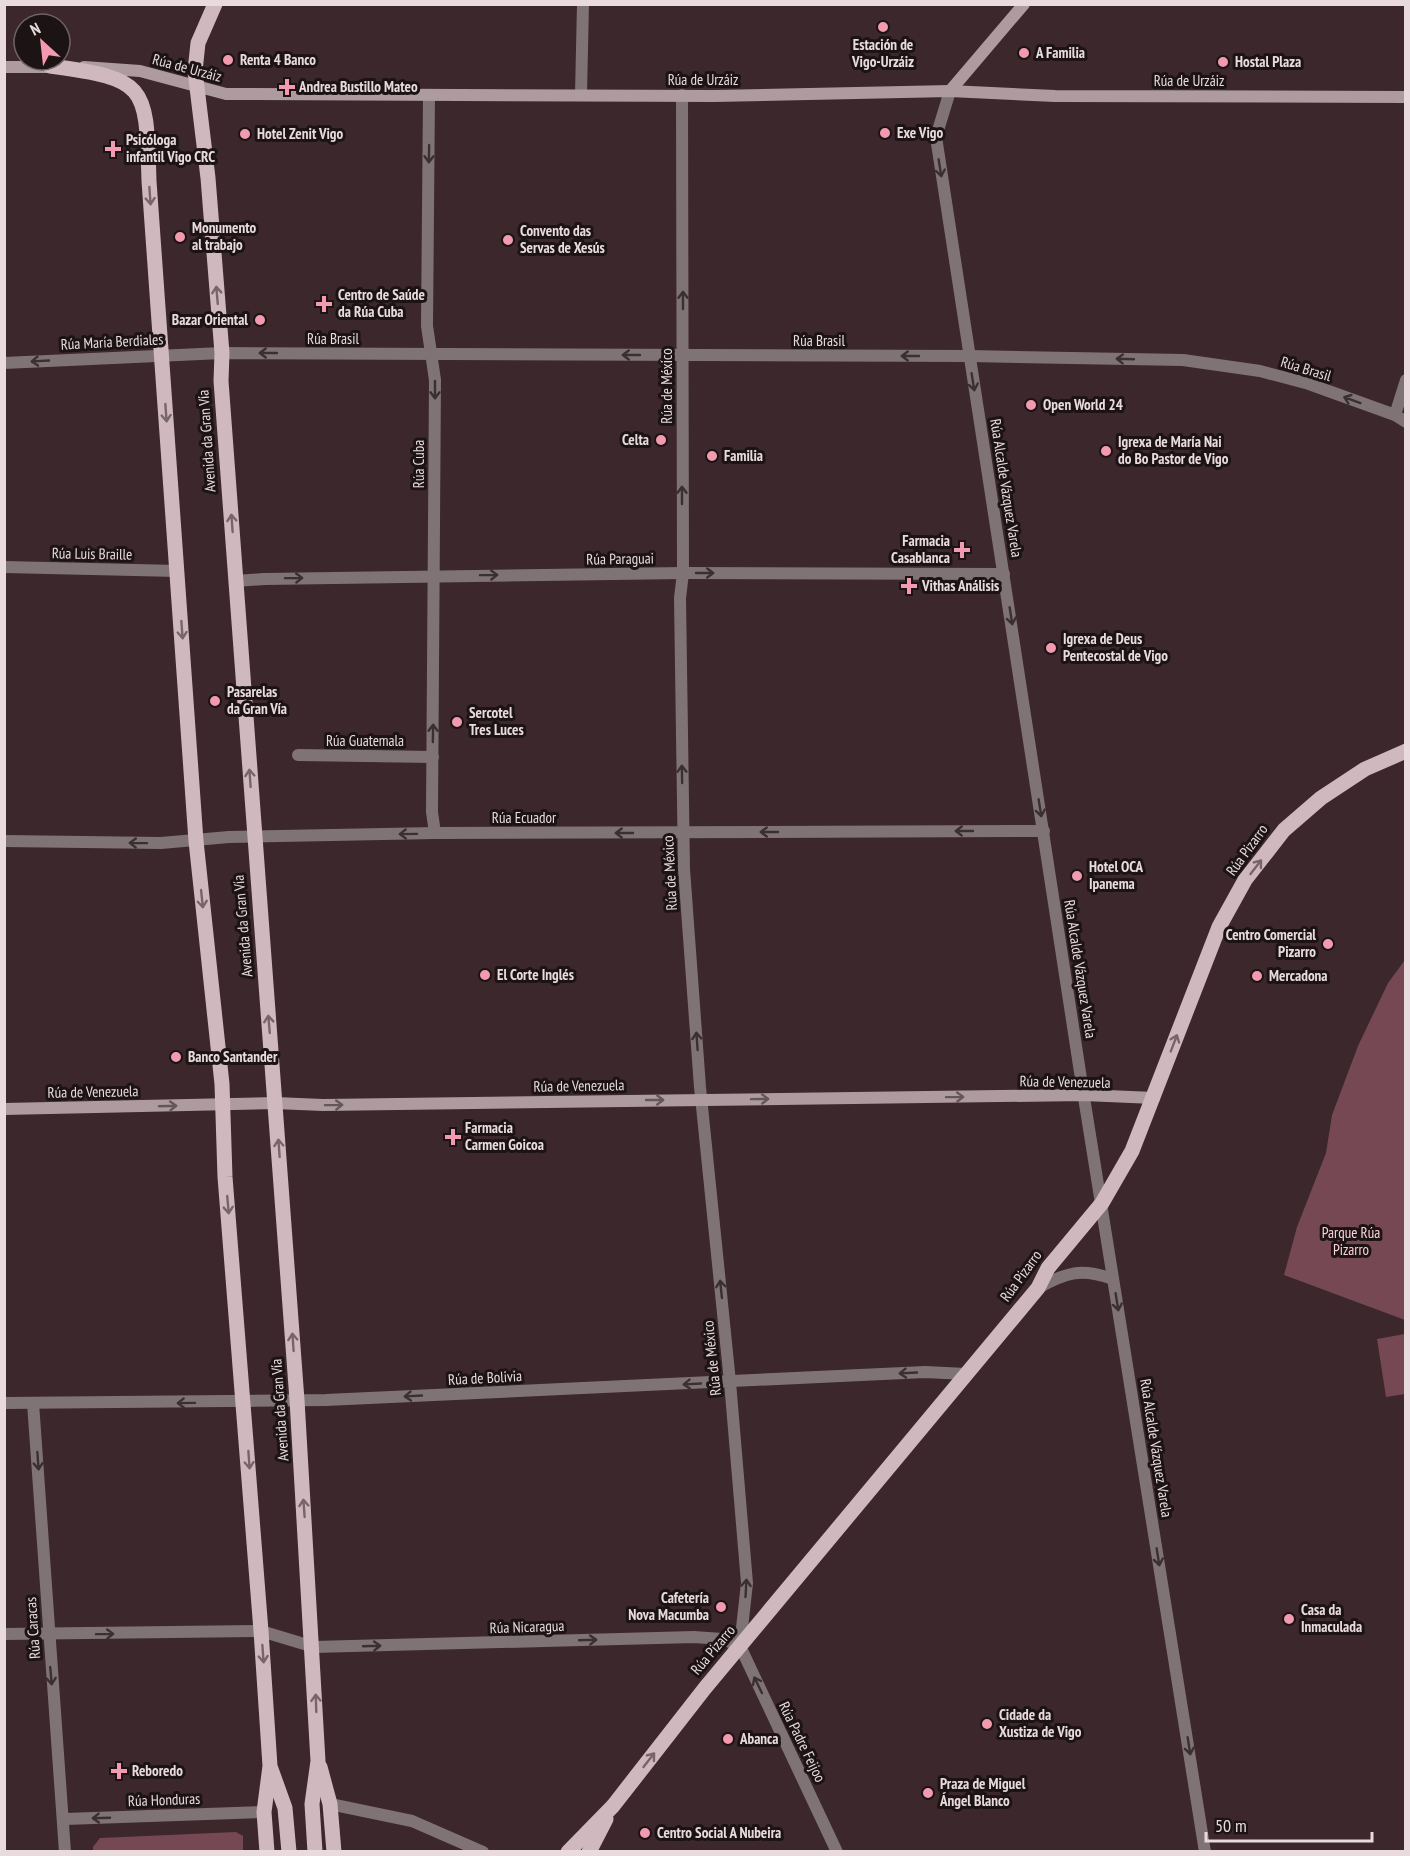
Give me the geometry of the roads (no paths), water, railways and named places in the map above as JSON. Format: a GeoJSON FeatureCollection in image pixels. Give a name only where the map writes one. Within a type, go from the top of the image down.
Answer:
{"type":"FeatureCollection","features":[{"type":"Feature","properties":{"kind":"main road","name":"Avenida da Gran Vía"},"geometry":{"type":"LineString","coordinates":[[215,4],[202,30],[195,54],[222,353],[221,381],[314,1647],[318,1761],[312,1804],[315,1851]]}},
{"type":"Feature","properties":{"kind":"main road"},"geometry":{"type":"LineString","coordinates":[[951,92],[1024,4]]}},
{"type":"Feature","properties":{"kind":"main road","name":"Rúa de Urzáiz"},"geometry":{"type":"LineString","coordinates":[[72,66],[116,67],[140,71],[226,94],[682,95],[951,92],[1055,96],[1406,97]]}},
{"type":"Feature","properties":{"kind":"main road"},"geometry":{"type":"LineString","coordinates":[[72,70],[117,78],[138,96],[147,116],[196,841],[222,1105],[225,1177],[261,1630],[270,1766],[264,1812],[267,1851]]}},
{"type":"Feature","properties":{"kind":"main road","name":"Rúa Pizarro"},"geometry":{"type":"LineString","coordinates":[[568,1851],[613,1806],[740,1646],[1038,1288],[1048,1268],[1102,1203],[1132,1151],[1219,927],[1245,880],[1284,830],[1322,798],[1365,769],[1406,751]]}},
{"type":"Feature","properties":{"kind":"main road","name":"Rúa de Venezuela"},"geometry":{"type":"LineString","coordinates":[[4,1109],[275,1103],[323,1105],[1084,1095],[1154,1098]]}},
{"type":"Feature","properties":{"kind":"main road","name":"Avenida da Gran Vía"},"geometry":{"type":"LineString","coordinates":[[318,1761],[330,1804],[334,1851]]}},
{"type":"Feature","properties":{"kind":"main road"},"geometry":{"type":"LineString","coordinates":[[270,1766],[285,1808],[290,1851]]}},
{"type":"Feature","properties":{"kind":"main road","name":"Rúa Pizarro"},"geometry":{"type":"LineString","coordinates":[[589,1851],[613,1806]]}},
{"type":"Feature","properties":{"kind":"street"},"geometry":{"type":"LineString","coordinates":[[581,94],[583,4]]}},
{"type":"Feature","properties":{"kind":"street","name":"Rúa Alcalde Vázquez Varela"},"geometry":{"type":"LineString","coordinates":[[951,92],[936,136],[1084,1095],[1205,1851]]}},
{"type":"Feature","properties":{"kind":"street","name":"Rúa Cuba"},"geometry":{"type":"LineString","coordinates":[[429,95],[427,327],[435,380],[432,812],[435,833]]}},
{"type":"Feature","properties":{"kind":"street","name":"Rúa de México"},"geometry":{"type":"LineString","coordinates":[[682,95],[683,573],[680,598],[682,833],[701,1100],[730,1382],[747,1583],[740,1646]]}},
{"type":"Feature","properties":{"kind":"street","name":"Rúa Brasil"},"geometry":{"type":"LineString","coordinates":[[222,353],[969,356],[1184,360],[1260,370],[1309,384],[1400,418]]}},
{"type":"Feature","properties":{"kind":"street","name":"Rúa María Berdiales"},"geometry":{"type":"LineString","coordinates":[[4,363],[222,353]]}},
{"type":"Feature","properties":{"kind":"street"},"geometry":{"type":"LineString","coordinates":[[1400,418],[1406,380]]}},
{"type":"Feature","properties":{"kind":"street","name":"Rúa Luis Braille"},"geometry":{"type":"LineString","coordinates":[[4,567],[178,571]]}},
{"type":"Feature","properties":{"kind":"street","name":"Rúa Paraguai"},"geometry":{"type":"LineString","coordinates":[[236,581],[683,573],[1004,574]]}},
{"type":"Feature","properties":{"kind":"street","name":"Rúa Guatemala"},"geometry":{"type":"LineString","coordinates":[[298,755],[433,757]]}},
{"type":"Feature","properties":{"kind":"street","name":"Rúa Ecuador"},"geometry":{"type":"LineString","coordinates":[[4,841],[161,843],[254,837],[435,833],[1044,831]]}},
{"type":"Feature","properties":{"kind":"street"},"geometry":{"type":"LineString","coordinates":[[1038,1288],[1066,1273],[1096,1273],[1113,1279]]}},
{"type":"Feature","properties":{"kind":"street","name":"Rúa de Bolivia"},"geometry":{"type":"LineString","coordinates":[[4,1403],[297,1401],[925,1372],[966,1374]]}},
{"type":"Feature","properties":{"kind":"street","name":"Rúa Caracas"},"geometry":{"type":"LineString","coordinates":[[33,1402],[48,1635],[65,1819],[65,1851]]}},
{"type":"Feature","properties":{"kind":"street"},"geometry":{"type":"LineString","coordinates":[[4,1634],[261,1630]]}},
{"type":"Feature","properties":{"kind":"street","name":"Rúa Nicaragua"},"geometry":{"type":"LineString","coordinates":[[261,1630],[314,1647],[694,1637],[722,1639],[740,1646]]}},
{"type":"Feature","properties":{"kind":"street","name":"Rúa Padre Feijoo"},"geometry":{"type":"LineString","coordinates":[[740,1646],[837,1851]]}},
{"type":"Feature","properties":{"kind":"street"},"geometry":{"type":"LineString","coordinates":[[330,1804],[412,1821],[483,1851]]}},
{"type":"Feature","properties":{"kind":"street","name":"Rúa Honduras"},"geometry":{"type":"LineString","coordinates":[[65,1819],[264,1812]]}},
{"type":"Feature","properties":{"kind":"place","name":"Estación de Vigo-Urzáiz"},"geometry":{"type":"Point","coordinates":[883,27]}},
{"type":"Feature","properties":{"kind":"place","name":"A Familia"},"geometry":{"type":"Point","coordinates":[1024,53]}},
{"type":"Feature","properties":{"kind":"place","name":"Renta 4 Banco"},"geometry":{"type":"Point","coordinates":[228,60]}},
{"type":"Feature","properties":{"kind":"place","name":"Hostal Plaza"},"geometry":{"type":"Point","coordinates":[1223,62]}},
{"type":"Feature","properties":{"kind":"place","name":"Andrea Bustillo Mateo"},"geometry":{"type":"Point","coordinates":[287,87]}},
{"type":"Feature","properties":{"kind":"place","name":"Exe Vigo"},"geometry":{"type":"Point","coordinates":[885,133]}},
{"type":"Feature","properties":{"kind":"place","name":"Hotel Zenit Vigo"},"geometry":{"type":"Point","coordinates":[245,134]}},
{"type":"Feature","properties":{"kind":"place","name":"Psicóloga infantil Vigo CRC"},"geometry":{"type":"Point","coordinates":[113,149]}},
{"type":"Feature","properties":{"kind":"place","name":"Monumento al trabajo"},"geometry":{"type":"Point","coordinates":[180,237]}},
{"type":"Feature","properties":{"kind":"place","name":"Convento das Servas de Xesús"},"geometry":{"type":"Point","coordinates":[508,240]}},
{"type":"Feature","properties":{"kind":"place","name":"Centro de Saúde da Rúa Cuba"},"geometry":{"type":"Point","coordinates":[324,304]}},
{"type":"Feature","properties":{"kind":"place","name":"Bazar Oriental"},"geometry":{"type":"Point","coordinates":[260,320]}},
{"type":"Feature","properties":{"kind":"place","name":"Open World 24"},"geometry":{"type":"Point","coordinates":[1031,405]}},
{"type":"Feature","properties":{"kind":"place","name":"Celta"},"geometry":{"type":"Point","coordinates":[661,440]}},
{"type":"Feature","properties":{"kind":"place","name":"Igrexa de María Nai do Bo Pastor de Vigo"},"geometry":{"type":"Point","coordinates":[1106,451]}},
{"type":"Feature","properties":{"kind":"place","name":"Familia"},"geometry":{"type":"Point","coordinates":[712,456]}},
{"type":"Feature","properties":{"kind":"place","name":"Farmacia Casablanca"},"geometry":{"type":"Point","coordinates":[962,550]}},
{"type":"Feature","properties":{"kind":"place","name":"Vithas Análisis"},"geometry":{"type":"Point","coordinates":[909,586]}},
{"type":"Feature","properties":{"kind":"place","name":"Igrexa de Deus Pentecostal de Vigo"},"geometry":{"type":"Point","coordinates":[1051,648]}},
{"type":"Feature","properties":{"kind":"place","name":"Pasarelas da Gran Vía"},"geometry":{"type":"Point","coordinates":[215,701]}},
{"type":"Feature","properties":{"kind":"place","name":"Sercotel Tres Luces"},"geometry":{"type":"Point","coordinates":[457,722]}},
{"type":"Feature","properties":{"kind":"place","name":"Hotel OCA Ipanema"},"geometry":{"type":"Point","coordinates":[1077,876]}},
{"type":"Feature","properties":{"kind":"place","name":"Centro Comercial Pizarro"},"geometry":{"type":"Point","coordinates":[1328,944]}},
{"type":"Feature","properties":{"kind":"place","name":"El Corte Inglés"},"geometry":{"type":"Point","coordinates":[485,975]}},
{"type":"Feature","properties":{"kind":"place","name":"Mercadona"},"geometry":{"type":"Point","coordinates":[1257,976]}},
{"type":"Feature","properties":{"kind":"place","name":"Banco Santander"},"geometry":{"type":"Point","coordinates":[176,1057]}},
{"type":"Feature","properties":{"kind":"place","name":"Farmacia Carmen Goicoa"},"geometry":{"type":"Point","coordinates":[453,1137]}},
{"type":"Feature","properties":{"kind":"place","name":"Cafetería Nova Macumba"},"geometry":{"type":"Point","coordinates":[721,1607]}},
{"type":"Feature","properties":{"kind":"place","name":"Casa da Inmaculada"},"geometry":{"type":"Point","coordinates":[1289,1619]}},
{"type":"Feature","properties":{"kind":"place","name":"Cidade da Xustiza de Vigo"},"geometry":{"type":"Point","coordinates":[987,1724]}},
{"type":"Feature","properties":{"kind":"place","name":"Abanca"},"geometry":{"type":"Point","coordinates":[728,1739]}},
{"type":"Feature","properties":{"kind":"place","name":"Reboredo"},"geometry":{"type":"Point","coordinates":[119,1771]}},
{"type":"Feature","properties":{"kind":"place","name":"Praza de Miguel Ángel Blanco"},"geometry":{"type":"Point","coordinates":[928,1793]}},
{"type":"Feature","properties":{"kind":"place","name":"Centro Social A Nubeira"},"geometry":{"type":"Point","coordinates":[645,1833]}},
{"type":"Feature","properties":{"kind":"park label","name":"Parque Rúa Pizarro"},"geometry":{"type":"Point","coordinates":[1351,1242]}}]}
